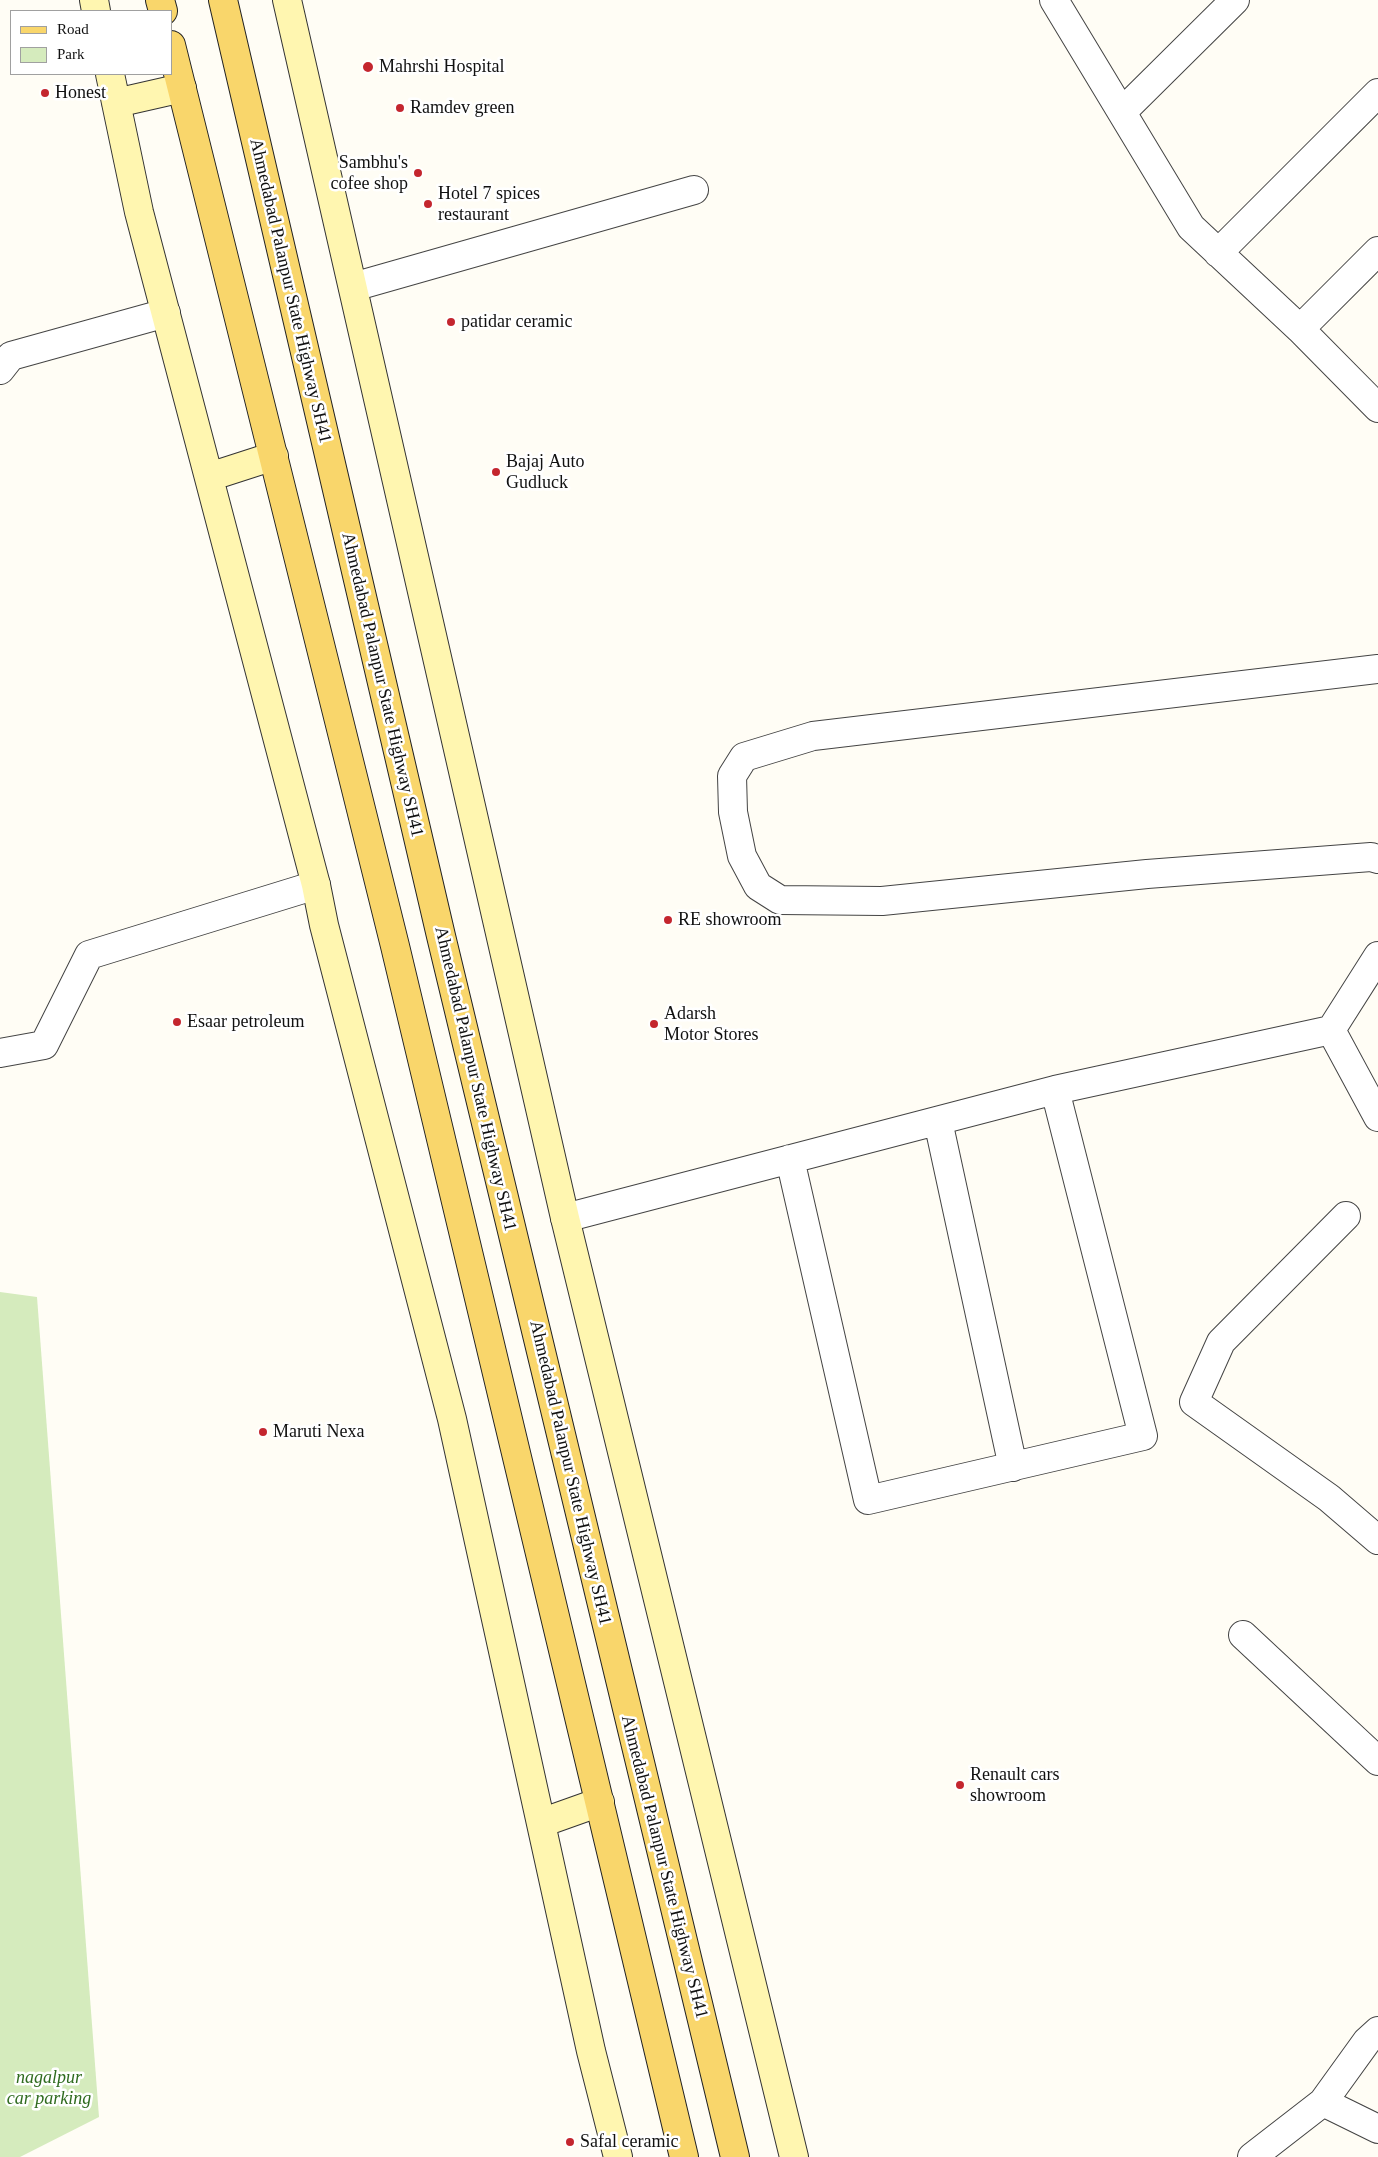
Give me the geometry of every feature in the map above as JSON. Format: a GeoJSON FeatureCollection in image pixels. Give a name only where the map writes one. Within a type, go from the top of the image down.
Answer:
{"type":"FeatureCollection","features":[{"type":"Feature","properties":{"kind":"main road","name":"Ahmedabad Palanpur State Highway SH41"},"geometry":{"type":"LineString","coordinates":[[223,0],[441,936],[735,2157]]}},
{"type":"Feature","properties":{"kind":"main road"},"geometry":{"type":"LineString","coordinates":[[172,49],[395,946],[684,2157]]}},
{"type":"Feature","properties":{"kind":"street"},"geometry":{"type":"LineString","coordinates":[[287,0],[565,1218],[794,2157]]}},
{"type":"Feature","properties":{"kind":"street"},"geometry":{"type":"LineString","coordinates":[[1054,0],[1191,227],[1300,329],[1378,408]]}},
{"type":"Feature","properties":{"kind":"street"},"geometry":{"type":"LineString","coordinates":[[1122,112],[1235,0]]}},
{"type":"Feature","properties":{"kind":"street"},"geometry":{"type":"LineString","coordinates":[[110,75],[139,212],[316,885],[324,925],[452,1419],[592,2051],[618,2157]]}},
{"type":"Feature","properties":{"kind":"street"},"geometry":{"type":"LineString","coordinates":[[116,102],[182,88]]}},
{"type":"Feature","properties":{"kind":"street"},"geometry":{"type":"LineString","coordinates":[[1218,253],[1378,93]]}},
{"type":"Feature","properties":{"kind":"street"},"geometry":{"type":"LineString","coordinates":[[353,286],[694,190]]}},
{"type":"Feature","properties":{"kind":"street"},"geometry":{"type":"LineString","coordinates":[[1300,329],[1378,251]]}},
{"type":"Feature","properties":{"kind":"street"},"geometry":{"type":"LineString","coordinates":[[0,370],[11,356],[166,313]]}},
{"type":"Feature","properties":{"kind":"street"},"geometry":{"type":"LineString","coordinates":[[209,477],[274,456]]}},
{"type":"Feature","properties":{"kind":"street"},"geometry":{"type":"LineString","coordinates":[[1378,669],[813,736],[744,757],[732,776],[733,812],[742,856],[758,886],[780,900],[882,901],[1147,874],[1371,857],[1378,859]]}},
{"type":"Feature","properties":{"kind":"street"},"geometry":{"type":"LineString","coordinates":[[0,1053],[44,1045],[89,955],[316,885]]}},
{"type":"Feature","properties":{"kind":"street"},"geometry":{"type":"LineString","coordinates":[[565,1218],[1055,1090],[1331,1030],[1378,956]]}},
{"type":"Feature","properties":{"kind":"street"},"geometry":{"type":"LineString","coordinates":[[1331,1030],[1378,1117]]}},
{"type":"Feature","properties":{"kind":"street"},"geometry":{"type":"LineString","coordinates":[[790,1159],[868,1500],[1143,1436],[1055,1090]]}},
{"type":"Feature","properties":{"kind":"street"},"geometry":{"type":"LineString","coordinates":[[938,1121],[1013,1467]]}},
{"type":"Feature","properties":{"kind":"street"},"geometry":{"type":"LineString","coordinates":[[1346,1216],[1221,1342],[1194,1402],[1330,1498],[1378,1540]]}},
{"type":"Feature","properties":{"kind":"street"},"geometry":{"type":"LineString","coordinates":[[1243,1636],[1378,1761]]}},
{"type":"Feature","properties":{"kind":"street"},"geometry":{"type":"LineString","coordinates":[[541,1823],[600,1802]]}},
{"type":"Feature","properties":{"kind":"street"},"geometry":{"type":"LineString","coordinates":[[1252,2157],[1323,2102],[1368,2041],[1378,2031]]}},
{"type":"Feature","properties":{"kind":"street"},"geometry":{"type":"LineString","coordinates":[[1323,2102],[1378,2129]]}},
{"type":"Feature","properties":{"kind":"green space","name":"nagalpur car parking"},"geometry":{"type":"Polygon","coordinates":[[[0,1292],[37,1297],[99,2117],[20,2157],[0,2157],[0,1292]]]}},
{"type":"Feature","properties":{"kind":"place","name":"Mahrshi Hospital"},"geometry":{"type":"Point","coordinates":[368,67]}},
{"type":"Feature","properties":{"kind":"place","name":"Honest"},"geometry":{"type":"Point","coordinates":[45,93]}},
{"type":"Feature","properties":{"kind":"place","name":"Ramdev green"},"geometry":{"type":"Point","coordinates":[400,108]}},
{"type":"Feature","properties":{"kind":"place","name":"Sambhu's cofee shop"},"geometry":{"type":"Point","coordinates":[418,173]}},
{"type":"Feature","properties":{"kind":"place","name":"Hotel 7 spices restaurant"},"geometry":{"type":"Point","coordinates":[428,204]}},
{"type":"Feature","properties":{"kind":"place","name":"patidar ceramic"},"geometry":{"type":"Point","coordinates":[451,322]}},
{"type":"Feature","properties":{"kind":"place","name":"Bajaj Auto Gudluck"},"geometry":{"type":"Point","coordinates":[496,472]}},
{"type":"Feature","properties":{"kind":"place","name":"RE showroom"},"geometry":{"type":"Point","coordinates":[668,920]}},
{"type":"Feature","properties":{"kind":"place","name":"Esaar petroleum"},"geometry":{"type":"Point","coordinates":[177,1022]}},
{"type":"Feature","properties":{"kind":"place","name":"Adarsh Motor Stores"},"geometry":{"type":"Point","coordinates":[654,1024]}},
{"type":"Feature","properties":{"kind":"place","name":"Maruti Nexa"},"geometry":{"type":"Point","coordinates":[263,1432]}},
{"type":"Feature","properties":{"kind":"place","name":"Renault cars showroom"},"geometry":{"type":"Point","coordinates":[960,1785]}},
{"type":"Feature","properties":{"kind":"place","name":"Safal ceramic"},"geometry":{"type":"Point","coordinates":[570,2142]}}]}
